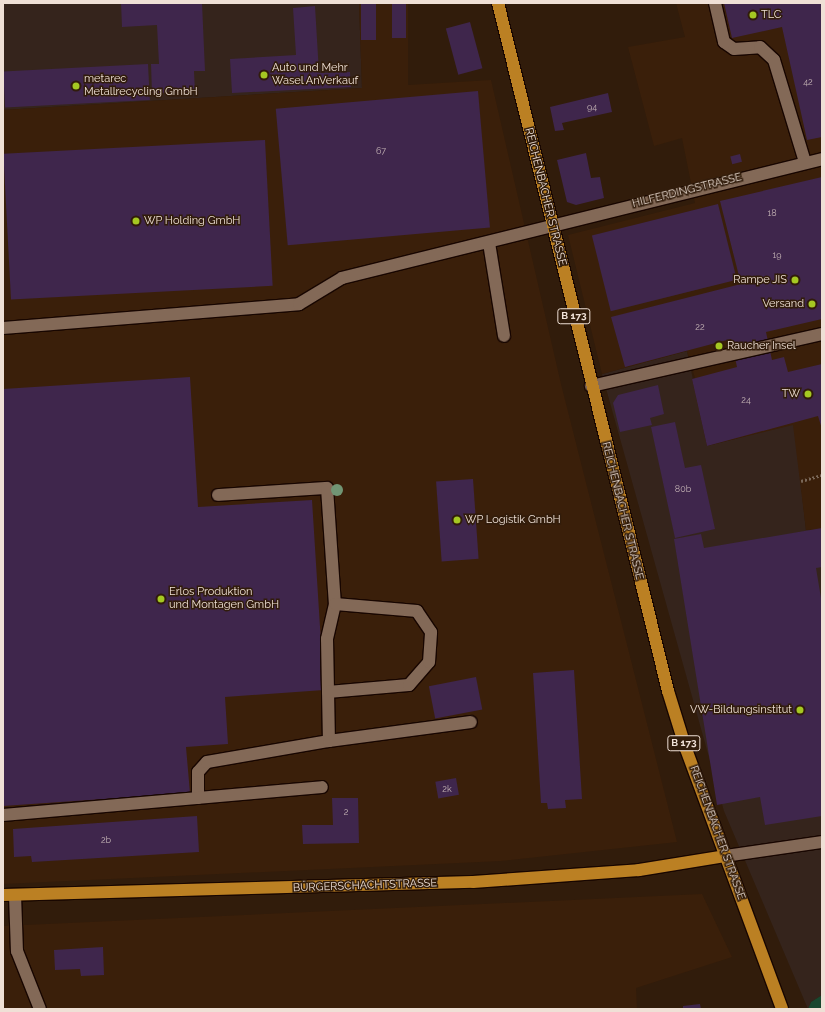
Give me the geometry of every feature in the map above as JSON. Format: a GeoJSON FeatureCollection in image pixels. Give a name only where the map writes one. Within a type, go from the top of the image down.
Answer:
{"type":"FeatureCollection","features":[{"type":"Feature","properties":{"kind":"main road","name":"REICHENBACHER STRASSE"},"geometry":{"type":"LineString","coordinates":[[498,3],[591,386],[668,691],[725,856],[782,1009]]}},
{"type":"Feature","properties":{"kind":"main road","name":"BÜRGERSCHACHTSTRASSE"},"geometry":{"type":"LineString","coordinates":[[3,895],[277,890],[473,882],[639,870],[725,856]]}},
{"type":"Feature","properties":{"kind":"lane"},"geometry":{"type":"LineString","coordinates":[[715,3],[724,42],[734,49],[760,47],[774,60],[804,162]]}},
{"type":"Feature","properties":{"kind":"lane","name":"HILFERDINGSTRASSE"},"geometry":{"type":"LineString","coordinates":[[3,328],[299,304],[342,278],[489,243],[552,225],[804,162],[822,159]]}},
{"type":"Feature","properties":{"kind":"lane"},"geometry":{"type":"LineString","coordinates":[[489,243],[504,336]]}},
{"type":"Feature","properties":{"kind":"lane"},"geometry":{"type":"LineString","coordinates":[[591,386],[822,334]]}},
{"type":"Feature","properties":{"kind":"lane"},"geometry":{"type":"LineString","coordinates":[[218,495],[327,488],[335,604],[327,639],[329,741]]}},
{"type":"Feature","properties":{"kind":"lane"},"geometry":{"type":"LineString","coordinates":[[328,692],[409,685],[429,662],[431,632],[417,611],[335,604]]}},
{"type":"Feature","properties":{"kind":"lane"},"geometry":{"type":"LineString","coordinates":[[198,798],[198,772],[207,762],[329,741],[471,722]]}},
{"type":"Feature","properties":{"kind":"lane"},"geometry":{"type":"LineString","coordinates":[[3,815],[322,787]]}},
{"type":"Feature","properties":{"kind":"lane"},"geometry":{"type":"LineString","coordinates":[[725,856],[822,842]]}},
{"type":"Feature","properties":{"kind":"lane"},"geometry":{"type":"LineString","coordinates":[[15,895],[17,951],[40,1009]]}},
{"type":"Feature","properties":{"kind":"path"},"geometry":{"type":"LineString","coordinates":[[801,481],[822,475]]}},
{"type":"Feature","properties":{"kind":"shaded area"},"geometry":{"type":"Polygon","coordinates":[[[3,3],[359,3],[362,88],[3,110],[3,3]]]}},
{"type":"Feature","properties":{"kind":"shaded area"},"geometry":{"type":"Polygon","coordinates":[[[359,3],[408,3],[408,85],[491,80],[561,384],[677,842],[501,861],[3,884],[3,110],[362,88],[359,3]]]}},
{"type":"Feature","properties":{"kind":"shaded area"},"geometry":{"type":"Polygon","coordinates":[[[676,3],[822,3],[822,529],[806,530],[793,425],[707,446],[692,379],[695,378],[687,351],[602,374],[568,235],[695,203],[682,138],[654,146],[628,47],[685,37],[676,3]]]}},
{"type":"Feature","properties":{"kind":"shaded area"},"geometry":{"type":"Polygon","coordinates":[[[687,351],[707,446],[794,424],[806,530],[822,529],[822,995],[811,1002],[808,1009],[724,811],[602,374],[687,351]]]}},
{"type":"Feature","properties":{"kind":"shaded area"},"geometry":{"type":"Polygon","coordinates":[[[702,894],[732,957],[636,988],[637,1009],[3,1009],[3,926],[702,894]]]}},
{"type":"Feature","properties":{"kind":"green space"},"geometry":{"type":"Polygon","coordinates":[[[822,995],[822,1009],[808,1009],[811,1002],[822,995]]]}},
{"type":"Feature","properties":{"kind":"building"},"geometry":{"type":"Polygon","coordinates":[[[121,3],[202,3],[205,71],[194,71],[195,92],[152,93],[151,64],[159,64],[157,25],[122,27],[121,3]]]}},
{"type":"Feature","properties":{"kind":"building"},"geometry":{"type":"Polygon","coordinates":[[[361,3],[376,3],[376,40],[361,40],[361,3]]]}},
{"type":"Feature","properties":{"kind":"building"},"geometry":{"type":"Polygon","coordinates":[[[392,3],[406,3],[406,38],[392,38],[392,3]]]}},
{"type":"Feature","properties":{"kind":"building"},"geometry":{"type":"Polygon","coordinates":[[[724,3],[822,3],[822,137],[807,140],[782,27],[732,38],[724,3]]]}},
{"type":"Feature","properties":{"kind":"building"},"geometry":{"type":"Polygon","coordinates":[[[315,6],[319,73],[350,72],[351,87],[232,93],[230,59],[296,55],[293,8],[315,6]]]}},
{"type":"Feature","properties":{"kind":"building"},"geometry":{"type":"Polygon","coordinates":[[[470,22],[482,68],[458,75],[446,28],[470,22]]]}},
{"type":"Feature","properties":{"kind":"building","name":"metarec Metallrecycling GmbH"},"geometry":{"type":"Polygon","coordinates":[[[148,64],[150,100],[5,108],[3,72],[148,64]]]}},
{"type":"Feature","properties":{"kind":"building"},"geometry":{"type":"Polygon","coordinates":[[[478,91],[490,227],[288,245],[276,109],[478,91]]]}},
{"type":"Feature","properties":{"kind":"building"},"geometry":{"type":"Polygon","coordinates":[[[608,93],[612,112],[562,123],[564,130],[555,131],[550,107],[608,93]]]}},
{"type":"Feature","properties":{"kind":"building","name":"WP Holding GmbH"},"geometry":{"type":"Polygon","coordinates":[[[265,140],[273,286],[11,300],[3,154],[265,140]]]}},
{"type":"Feature","properties":{"kind":"building"},"geometry":{"type":"Polygon","coordinates":[[[586,153],[591,178],[600,177],[604,198],[576,205],[567,202],[557,160],[586,153]]]}},
{"type":"Feature","properties":{"kind":"building"},"geometry":{"type":"Polygon","coordinates":[[[740,154],[742,162],[732,164],[730,156],[740,154]]]}},
{"type":"Feature","properties":{"kind":"building"},"geometry":{"type":"Polygon","coordinates":[[[822,177],[822,319],[766,332],[772,360],[784,357],[788,372],[822,364],[822,429],[818,416],[707,446],[692,379],[737,367],[731,339],[625,367],[611,317],[741,284],[720,201],[822,177]]]}},
{"type":"Feature","properties":{"kind":"building"},"geometry":{"type":"Polygon","coordinates":[[[718,204],[737,280],[611,311],[592,235],[718,204]]]}},
{"type":"Feature","properties":{"kind":"building","name":"Raucher Insel"},"geometry":{"type":"Polygon","coordinates":[[[723,343],[723,347],[715,349],[715,345],[723,343]]]}},
{"type":"Feature","properties":{"kind":"building","name":"Erlos Produktion und Montagen GmbH"},"geometry":{"type":"Polygon","coordinates":[[[190,377],[198,507],[312,500],[324,690],[225,697],[228,744],[186,747],[190,793],[3,806],[3,389],[190,377]]]}},
{"type":"Feature","properties":{"kind":"building"},"geometry":{"type":"Polygon","coordinates":[[[658,385],[664,414],[650,418],[652,425],[620,432],[613,403],[618,395],[658,385]]]}},
{"type":"Feature","properties":{"kind":"building"},"geometry":{"type":"Polygon","coordinates":[[[675,422],[685,468],[701,465],[715,529],[675,538],[651,427],[675,422]]]}},
{"type":"Feature","properties":{"kind":"building","name":"WP Logistik GmbH"},"geometry":{"type":"Polygon","coordinates":[[[473,479],[479,559],[442,561],[436,482],[473,479]]]}},
{"type":"Feature","properties":{"kind":"building"},"geometry":{"type":"Polygon","coordinates":[[[822,528],[822,567],[816,568],[822,604],[822,816],[765,825],[760,797],[717,805],[674,539],[701,534],[704,548],[822,528]]]}},
{"type":"Feature","properties":{"kind":"building"},"geometry":{"type":"Polygon","coordinates":[[[574,670],[582,799],[565,800],[566,808],[548,809],[547,803],[541,803],[533,673],[574,670]]]}},
{"type":"Feature","properties":{"kind":"building"},"geometry":{"type":"Polygon","coordinates":[[[476,677],[482,709],[435,719],[429,686],[476,677]]]}},
{"type":"Feature","properties":{"kind":"building"},"geometry":{"type":"Polygon","coordinates":[[[456,778],[459,795],[438,798],[435,782],[456,778]]]}},
{"type":"Feature","properties":{"kind":"building"},"geometry":{"type":"Polygon","coordinates":[[[332,798],[358,798],[359,843],[303,844],[302,825],[333,825],[332,798]]]}},
{"type":"Feature","properties":{"kind":"building"},"geometry":{"type":"Polygon","coordinates":[[[197,816],[199,852],[32,862],[31,856],[14,857],[13,829],[197,816]]]}},
{"type":"Feature","properties":{"kind":"building"},"geometry":{"type":"Polygon","coordinates":[[[103,947],[104,975],[81,976],[80,969],[55,970],[54,950],[103,947]]]}},
{"type":"Feature","properties":{"kind":"building"},"geometry":{"type":"Polygon","coordinates":[[[700,1004],[701,1009],[683,1009],[683,1006],[700,1004]]]}},
{"type":"Feature","properties":{"kind":"place","name":"TLC"},"geometry":{"type":"Point","coordinates":[753,15]}},
{"type":"Feature","properties":{"kind":"place","name":"Auto und Mehr Wasel AnVerkauf"},"geometry":{"type":"Point","coordinates":[264,75]}},
{"type":"Feature","properties":{"kind":"place","name":"metarec Metallrecycling GmbH"},"geometry":{"type":"Point","coordinates":[76,86]}},
{"type":"Feature","properties":{"kind":"place","name":"WP Holding GmbH"},"geometry":{"type":"Point","coordinates":[136,221]}},
{"type":"Feature","properties":{"kind":"place","name":"Rampe JIS"},"geometry":{"type":"Point","coordinates":[795,280]}},
{"type":"Feature","properties":{"kind":"place","name":"Versand"},"geometry":{"type":"Point","coordinates":[812,304]}},
{"type":"Feature","properties":{"kind":"place","name":"Raucher Insel"},"geometry":{"type":"Point","coordinates":[719,346]}},
{"type":"Feature","properties":{"kind":"place","name":"TW"},"geometry":{"type":"Point","coordinates":[808,394]}},
{"type":"Feature","properties":{"kind":"place","name":"WP Logistik GmbH"},"geometry":{"type":"Point","coordinates":[457,520]}},
{"type":"Feature","properties":{"kind":"place","name":"Erlos Produktion und Montagen GmbH"},"geometry":{"type":"Point","coordinates":[161,599]}},
{"type":"Feature","properties":{"kind":"place","name":"VW-Bildungsinstitut"},"geometry":{"type":"Point","coordinates":[800,710]}}]}
